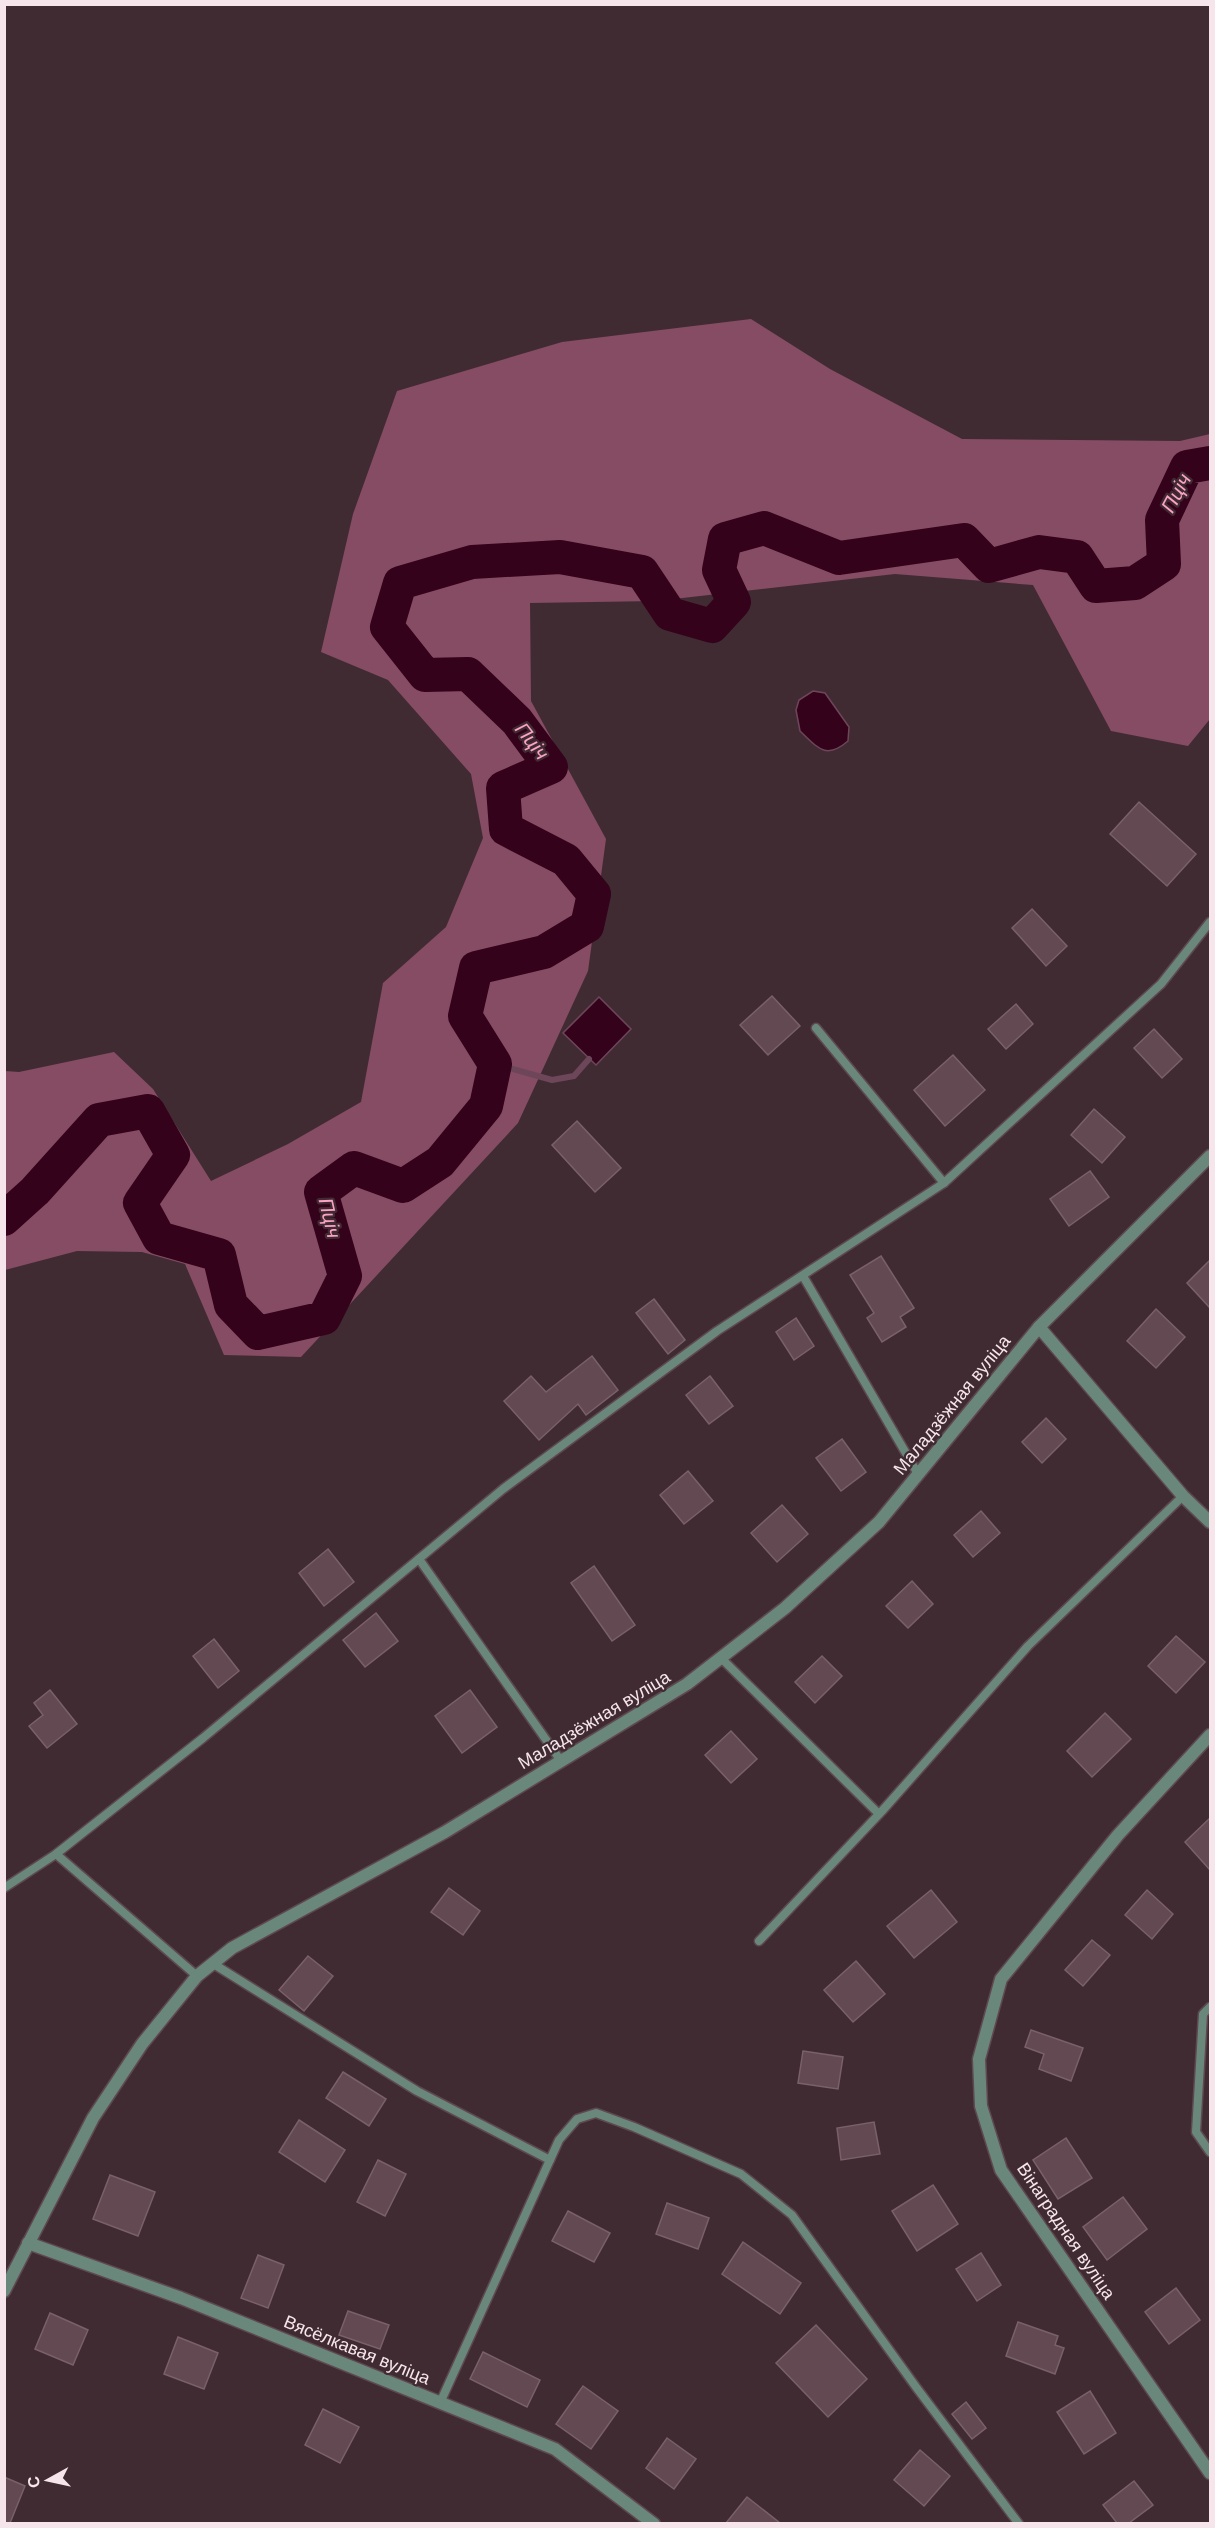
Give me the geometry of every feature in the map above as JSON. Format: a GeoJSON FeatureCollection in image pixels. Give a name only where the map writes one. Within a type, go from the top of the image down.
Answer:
{"type":"FeatureCollection","features":[{"type":"Feature","properties":{"kind":"street","name":"Маладзёжная вуліца"},"geometry":{"type":"LineString","coordinates":[[4,2291],[93,2118],[142,2044],[197,1976],[232,1948],[445,1832],[687,1684],[785,1608],[879,1522],[1039,1327],[1210,1156]]}},
{"type":"Feature","properties":{"kind":"street"},"geometry":{"type":"LineString","coordinates":[[1039,1327],[1183,1496],[1210,1522]]}},
{"type":"Feature","properties":{"kind":"street","name":"Вінаградная вуліца"},"geometry":{"type":"LineString","coordinates":[[1210,1735],[1118,1835],[1001,1979],[979,2059],[981,2106],[1001,2170],[1210,2473]]}},
{"type":"Feature","properties":{"kind":"street","name":"Вясёлкавая вуліца"},"geometry":{"type":"LineString","coordinates":[[28,2243],[181,2298],[555,2449],[654,2523]]}},
{"type":"Feature","properties":{"kind":"lane"},"geometry":{"type":"LineString","coordinates":[[4,1888],[56,1854],[203,1738],[503,1489],[707,1338],[944,1183],[1161,984],[1210,922]]}},
{"type":"Feature","properties":{"kind":"lane"},"geometry":{"type":"LineString","coordinates":[[816,1028],[944,1183]]}},
{"type":"Feature","properties":{"kind":"lane"},"geometry":{"type":"LineString","coordinates":[[803,1276],[918,1474]]}},
{"type":"Feature","properties":{"kind":"lane"},"geometry":{"type":"LineString","coordinates":[[759,1941],[879,1814],[1028,1646],[1183,1496]]}},
{"type":"Feature","properties":{"kind":"lane"},"geometry":{"type":"LineString","coordinates":[[419,1558],[561,1761]]}},
{"type":"Feature","properties":{"kind":"lane"},"geometry":{"type":"LineString","coordinates":[[721,1658],[879,1814]]}},
{"type":"Feature","properties":{"kind":"lane"},"geometry":{"type":"LineString","coordinates":[[56,1854],[197,1976]]}},
{"type":"Feature","properties":{"kind":"lane"},"geometry":{"type":"LineString","coordinates":[[212,1963],[417,2091],[550,2160]]}},
{"type":"Feature","properties":{"kind":"lane"},"geometry":{"type":"LineString","coordinates":[[1210,2007],[1203,2014],[1196,2132],[1210,2152]]}},
{"type":"Feature","properties":{"kind":"lane"},"geometry":{"type":"LineString","coordinates":[[440,2403],[559,2140],[577,2119],[596,2113],[634,2127],[741,2174],[792,2215],[916,2387],[1019,2523]]}},
{"type":"Feature","properties":{"kind":"shaded area"},"geometry":{"type":"Polygon","coordinates":[[[751,319],[830,369],[962,439],[1180,441],[1210,434],[1210,719],[1188,746],[1111,731],[1033,585],[895,574],[656,601],[530,603],[531,701],[606,839],[588,971],[518,1123],[301,1357],[224,1355],[185,1264],[142,1252],[77,1251],[5,1270],[5,1071],[19,1072],[114,1052],[153,1089],[211,1181],[288,1144],[361,1102],[383,983],[446,927],[483,838],[471,774],[388,680],[321,652],[353,514],[397,391],[562,342],[751,319]]]}},
{"type":"Feature","properties":{"kind":"shaded area"},"geometry":{"type":"Polygon","coordinates":[[[813,691],[825,693],[849,727],[848,741],[834,750],[822,750],[800,731],[796,710],[799,700],[813,691]]]}},
{"type":"Feature","properties":{"kind":"shaded area"},"geometry":{"type":"Polygon","coordinates":[[[599,997],[631,1029],[596,1065],[563,1033],[599,997]]]}},
{"type":"Feature","properties":{"kind":"building"},"geometry":{"type":"Polygon","coordinates":[[[1139,802],[1196,854],[1167,886],[1110,834],[1139,802]]]}},
{"type":"Feature","properties":{"kind":"building"},"geometry":{"type":"Polygon","coordinates":[[[1032,909],[1067,946],[1046,966],[1012,928],[1032,909]]]}},
{"type":"Feature","properties":{"kind":"building"},"geometry":{"type":"Polygon","coordinates":[[[772,996],[800,1026],[768,1055],[740,1025],[772,996]]]}},
{"type":"Feature","properties":{"kind":"building"},"geometry":{"type":"Polygon","coordinates":[[[1016,1004],[1033,1024],[1006,1049],[988,1029],[1016,1004]]]}},
{"type":"Feature","properties":{"kind":"building"},"geometry":{"type":"Polygon","coordinates":[[[1154,1029],[1182,1059],[1162,1078],[1134,1048],[1154,1029]]]}},
{"type":"Feature","properties":{"kind":"building"},"geometry":{"type":"Polygon","coordinates":[[[953,1055],[985,1090],[945,1126],[914,1090],[953,1055]]]}},
{"type":"Feature","properties":{"kind":"building"},"geometry":{"type":"Polygon","coordinates":[[[1094,1109],[1125,1137],[1102,1163],[1071,1135],[1094,1109]]]}},
{"type":"Feature","properties":{"kind":"building"},"geometry":{"type":"Polygon","coordinates":[[[577,1121],[621,1168],[595,1192],[552,1145],[577,1121]]]}},
{"type":"Feature","properties":{"kind":"building"},"geometry":{"type":"Polygon","coordinates":[[[1090,1171],[1109,1197],[1069,1226],[1050,1199],[1090,1171]]]}},
{"type":"Feature","properties":{"kind":"building"},"geometry":{"type":"Polygon","coordinates":[[[881,1256],[914,1308],[900,1317],[906,1327],[882,1342],[867,1318],[874,1313],[850,1275],[881,1256]]]}},
{"type":"Feature","properties":{"kind":"building"},"geometry":{"type":"Polygon","coordinates":[[[1210,1260],[1210,1308],[1187,1283],[1210,1260]]]}},
{"type":"Feature","properties":{"kind":"building"},"geometry":{"type":"Polygon","coordinates":[[[654,1299],[685,1340],[668,1354],[636,1313],[654,1299]]]}},
{"type":"Feature","properties":{"kind":"building"},"geometry":{"type":"Polygon","coordinates":[[[1156,1309],[1185,1337],[1156,1368],[1127,1341],[1156,1309]]]}},
{"type":"Feature","properties":{"kind":"building"},"geometry":{"type":"Polygon","coordinates":[[[796,1318],[814,1346],[794,1360],[776,1332],[796,1318]]]}},
{"type":"Feature","properties":{"kind":"building"},"geometry":{"type":"Polygon","coordinates":[[[592,1356],[618,1390],[586,1415],[578,1404],[539,1440],[504,1401],[531,1376],[546,1392],[592,1356]]]}},
{"type":"Feature","properties":{"kind":"building"},"geometry":{"type":"Polygon","coordinates":[[[710,1376],[733,1406],[709,1424],[686,1395],[710,1376]]]}},
{"type":"Feature","properties":{"kind":"building"},"geometry":{"type":"Polygon","coordinates":[[[1046,1418],[1066,1439],[1042,1463],[1022,1442],[1046,1418]]]}},
{"type":"Feature","properties":{"kind":"building"},"geometry":{"type":"Polygon","coordinates":[[[842,1439],[866,1472],[841,1491],[816,1458],[842,1439]]]}},
{"type":"Feature","properties":{"kind":"building"},"geometry":{"type":"Polygon","coordinates":[[[688,1471],[713,1501],[684,1524],[660,1495],[688,1471]]]}},
{"type":"Feature","properties":{"kind":"building"},"geometry":{"type":"Polygon","coordinates":[[[782,1505],[808,1534],[777,1562],[751,1533],[782,1505]]]}},
{"type":"Feature","properties":{"kind":"building"},"geometry":{"type":"Polygon","coordinates":[[[981,1511],[1000,1533],[973,1557],[954,1535],[981,1511]]]}},
{"type":"Feature","properties":{"kind":"building"},"geometry":{"type":"Polygon","coordinates":[[[328,1549],[354,1582],[324,1606],[299,1573],[328,1549]]]}},
{"type":"Feature","properties":{"kind":"building"},"geometry":{"type":"Polygon","coordinates":[[[594,1566],[635,1625],[612,1641],[571,1583],[594,1566]]]}},
{"type":"Feature","properties":{"kind":"building"},"geometry":{"type":"Polygon","coordinates":[[[912,1581],[933,1604],[908,1628],[886,1606],[912,1581]]]}},
{"type":"Feature","properties":{"kind":"building"},"geometry":{"type":"Polygon","coordinates":[[[376,1613],[398,1641],[365,1667],[343,1640],[376,1613]]]}},
{"type":"Feature","properties":{"kind":"building"},"geometry":{"type":"Polygon","coordinates":[[[1176,1636],[1205,1662],[1176,1693],[1148,1666],[1176,1636]]]}},
{"type":"Feature","properties":{"kind":"building"},"geometry":{"type":"Polygon","coordinates":[[[214,1639],[239,1671],[218,1688],[193,1656],[214,1639]]]}},
{"type":"Feature","properties":{"kind":"building"},"geometry":{"type":"Polygon","coordinates":[[[822,1656],[842,1676],[815,1703],[795,1682],[822,1656]]]}},
{"type":"Feature","properties":{"kind":"building"},"geometry":{"type":"Polygon","coordinates":[[[50,1690],[77,1724],[47,1748],[29,1726],[43,1715],[34,1703],[50,1690]]]}},
{"type":"Feature","properties":{"kind":"building"},"geometry":{"type":"Polygon","coordinates":[[[470,1690],[497,1727],[462,1753],[435,1716],[470,1690]]]}},
{"type":"Feature","properties":{"kind":"building"},"geometry":{"type":"Polygon","coordinates":[[[1105,1713],[1131,1739],[1092,1777],[1067,1751],[1105,1713]]]}},
{"type":"Feature","properties":{"kind":"building"},"geometry":{"type":"Polygon","coordinates":[[[731,1731],[757,1759],[731,1783],[705,1755],[731,1731]]]}},
{"type":"Feature","properties":{"kind":"building"},"geometry":{"type":"Polygon","coordinates":[[[1210,1818],[1210,1870],[1185,1842],[1210,1818]]]}},
{"type":"Feature","properties":{"kind":"building"},"geometry":{"type":"Polygon","coordinates":[[[449,1888],[480,1911],[463,1935],[431,1912],[449,1888]]]}},
{"type":"Feature","properties":{"kind":"building"},"geometry":{"type":"Polygon","coordinates":[[[931,1890],[957,1922],[914,1958],[887,1926],[931,1890]]]}},
{"type":"Feature","properties":{"kind":"building"},"geometry":{"type":"Polygon","coordinates":[[[1147,1890],[1173,1914],[1152,1939],[1125,1915],[1147,1890]]]}},
{"type":"Feature","properties":{"kind":"building"},"geometry":{"type":"Polygon","coordinates":[[[1092,1940],[1110,1955],[1083,1986],[1065,1970],[1092,1940]]]}},
{"type":"Feature","properties":{"kind":"building"},"geometry":{"type":"Polygon","coordinates":[[[308,1956],[333,1976],[304,2011],[279,1990],[308,1956]]]}},
{"type":"Feature","properties":{"kind":"building"},"geometry":{"type":"Polygon","coordinates":[[[856,1961],[885,1994],[853,2022],[824,1990],[856,1961]]]}},
{"type":"Feature","properties":{"kind":"building"},"geometry":{"type":"Polygon","coordinates":[[[1031,2030],[1083,2048],[1071,2081],[1039,2069],[1044,2054],[1025,2047],[1031,2030]]]}},
{"type":"Feature","properties":{"kind":"building"},"geometry":{"type":"Polygon","coordinates":[[[803,2051],[843,2057],[838,2089],[798,2083],[803,2051]]]}},
{"type":"Feature","properties":{"kind":"building"},"geometry":{"type":"Polygon","coordinates":[[[343,2072],[386,2099],[369,2126],[326,2098],[343,2072]]]}},
{"type":"Feature","properties":{"kind":"building"},"geometry":{"type":"Polygon","coordinates":[[[299,2120],[345,2150],[325,2182],[279,2152],[299,2120]]]}},
{"type":"Feature","properties":{"kind":"building"},"geometry":{"type":"Polygon","coordinates":[[[874,2122],[880,2154],[841,2160],[837,2128],[874,2122]]]}},
{"type":"Feature","properties":{"kind":"building"},"geometry":{"type":"Polygon","coordinates":[[[1066,2138],[1092,2178],[1058,2199],[1033,2160],[1066,2138]]]}},
{"type":"Feature","properties":{"kind":"building"},"geometry":{"type":"Polygon","coordinates":[[[378,2160],[406,2174],[385,2216],[357,2202],[378,2160]]]}},
{"type":"Feature","properties":{"kind":"building"},"geometry":{"type":"Polygon","coordinates":[[[110,2175],[155,2192],[138,2236],[93,2219],[110,2175]]]}},
{"type":"Feature","properties":{"kind":"building"},"geometry":{"type":"Polygon","coordinates":[[[933,2185],[958,2224],[917,2251],[892,2211],[933,2185]]]}},
{"type":"Feature","properties":{"kind":"building"},"geometry":{"type":"Polygon","coordinates":[[[1123,2197],[1147,2229],[1107,2260],[1083,2227],[1123,2197]]]}},
{"type":"Feature","properties":{"kind":"building"},"geometry":{"type":"Polygon","coordinates":[[[667,2203],[709,2218],[698,2249],[656,2234],[667,2203]]]}},
{"type":"Feature","properties":{"kind":"building"},"geometry":{"type":"Polygon","coordinates":[[[568,2211],[610,2233],[594,2262],[552,2241],[568,2211]]]}},
{"type":"Feature","properties":{"kind":"building"},"geometry":{"type":"Polygon","coordinates":[[[743,2242],[801,2283],[780,2314],[722,2274],[743,2242]]]}},
{"type":"Feature","properties":{"kind":"building"},"geometry":{"type":"Polygon","coordinates":[[[981,2253],[1001,2285],[977,2301],[956,2269],[981,2253]]]}},
{"type":"Feature","properties":{"kind":"building"},"geometry":{"type":"Polygon","coordinates":[[[258,2255],[284,2265],[268,2308],[241,2298],[258,2255]]]}},
{"type":"Feature","properties":{"kind":"building"},"geometry":{"type":"Polygon","coordinates":[[[1176,2288],[1200,2320],[1169,2344],[1145,2312],[1176,2288]]]}},
{"type":"Feature","properties":{"kind":"building"},"geometry":{"type":"Polygon","coordinates":[[[348,2311],[389,2325],[380,2349],[339,2335],[348,2311]]]}},
{"type":"Feature","properties":{"kind":"building"},"geometry":{"type":"Polygon","coordinates":[[[50,2313],[88,2330],[73,2365],[35,2349],[50,2313]]]}},
{"type":"Feature","properties":{"kind":"building"},"geometry":{"type":"Polygon","coordinates":[[[1018,2322],[1058,2336],[1055,2345],[1064,2348],[1055,2374],[1006,2356],[1018,2322]]]}},
{"type":"Feature","properties":{"kind":"building"},"geometry":{"type":"Polygon","coordinates":[[[816,2325],[867,2379],[828,2417],[776,2363],[816,2325]]]}},
{"type":"Feature","properties":{"kind":"building"},"geometry":{"type":"Polygon","coordinates":[[[178,2337],[218,2353],[204,2389],[164,2374],[178,2337]]]}},
{"type":"Feature","properties":{"kind":"building"},"geometry":{"type":"Polygon","coordinates":[[[483,2352],[540,2380],[527,2407],[470,2379],[483,2352]]]}},
{"type":"Feature","properties":{"kind":"building"},"geometry":{"type":"Polygon","coordinates":[[[583,2386],[618,2411],[591,2449],[556,2424],[583,2386]]]}},
{"type":"Feature","properties":{"kind":"building"},"geometry":{"type":"Polygon","coordinates":[[[1090,2391],[1116,2433],[1084,2454],[1057,2412],[1090,2391]]]}},
{"type":"Feature","properties":{"kind":"building"},"geometry":{"type":"Polygon","coordinates":[[[966,2402],[986,2428],[972,2439],[952,2414],[966,2402]]]}},
{"type":"Feature","properties":{"kind":"building"},"geometry":{"type":"Polygon","coordinates":[[[323,2409],[359,2427],[340,2463],[305,2445],[323,2409]]]}},
{"type":"Feature","properties":{"kind":"building"},"geometry":{"type":"Polygon","coordinates":[[[667,2438],[696,2459],[674,2489],[646,2468],[667,2438]]]}},
{"type":"Feature","properties":{"kind":"building"},"geometry":{"type":"Polygon","coordinates":[[[920,2450],[950,2476],[924,2506],[894,2480],[920,2450]]]}},
{"type":"Feature","properties":{"kind":"building"},"geometry":{"type":"Polygon","coordinates":[[[4,2477],[25,2486],[10,2523],[4,2523],[4,2477]]]}},
{"type":"Feature","properties":{"kind":"building"},"geometry":{"type":"Polygon","coordinates":[[[1134,2481],[1153,2505],[1129,2523],[1117,2523],[1103,2505],[1134,2481]]]}},
{"type":"Feature","properties":{"kind":"building"},"geometry":{"type":"Polygon","coordinates":[[[747,2497],[780,2523],[726,2523],[747,2497]]]}},
{"type":"Feature","properties":{"kind":"waterway","name":"Пціч"},"geometry":{"type":"LineString","coordinates":[[4,1219],[35,1191],[99,1120],[148,1111],[173,1155],[140,1203],[159,1238],[219,1255],[231,1305],[258,1333],[324,1318],[345,1276],[321,1192],[354,1168],[403,1186],[440,1162],[486,1106],[495,1064],[465,1016],[476,968],[544,952],[587,926],[594,894],[566,860],[506,829],[503,788],[551,767],[517,721],[468,674],[425,675],[387,627],[400,583],[472,562],[560,557],[642,572],[670,614],[712,626],[734,602],[719,570],[725,539],[764,528],[839,558],[964,540],[989,566],[1039,552],[1077,557],[1096,586],[1135,583],[1164,564],[1162,520],[1187,467],[1210,463]]}},
{"type":"Feature","properties":{"kind":"waterway"},"geometry":{"type":"LineString","coordinates":[[495,1064],[552,1080],[574,1076],[589,1059]]}}]}
